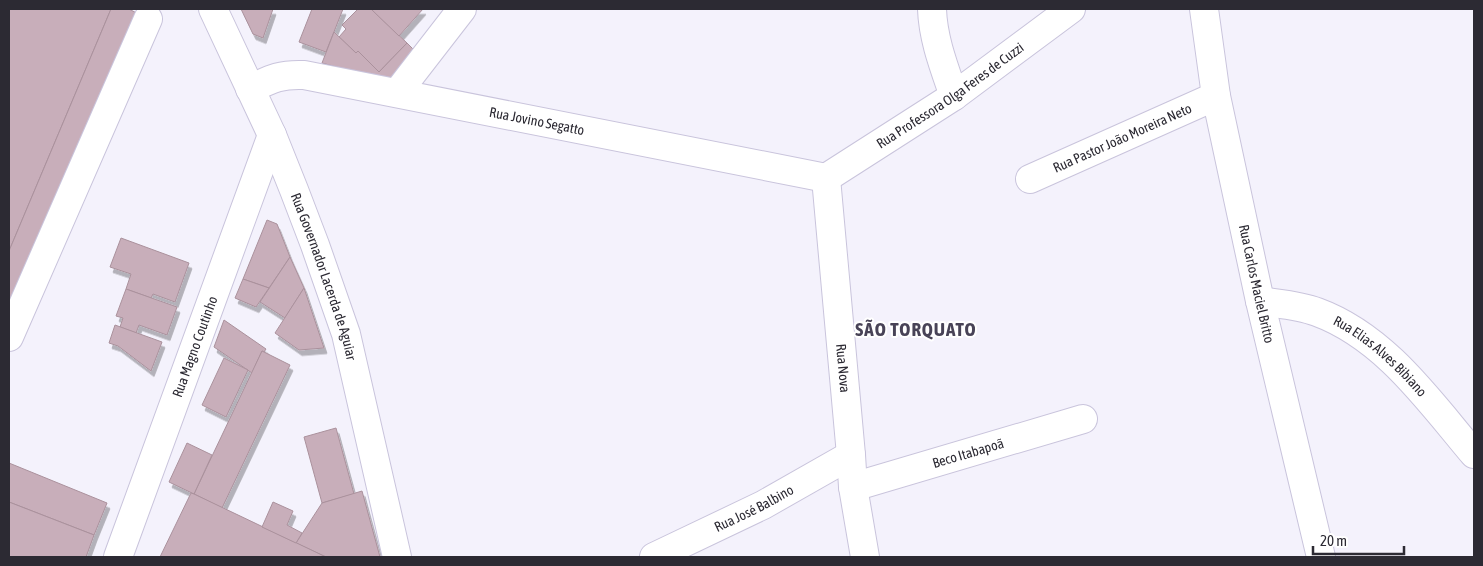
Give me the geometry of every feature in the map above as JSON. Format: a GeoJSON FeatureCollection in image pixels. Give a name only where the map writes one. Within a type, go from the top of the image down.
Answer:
{"type":"FeatureCollection","features":[{"type":"Feature","properties":{"kind":"street","name":"Rua Governador Lacerda de Aguiar"},"geometry":{"type":"LineString","coordinates":[[213,9],[272,135],[315,246],[346,334],[397,557]]}},
{"type":"Feature","properties":{"kind":"street"},"geometry":{"type":"LineString","coordinates":[[397,93],[462,9]]}},
{"type":"Feature","properties":{"kind":"street"},"geometry":{"type":"LineString","coordinates":[[932,9],[932,27],[954,96]]}},
{"type":"Feature","properties":{"kind":"street","name":"Rua Professora Olga Feres de Cuzzi"},"geometry":{"type":"LineString","coordinates":[[826,178],[954,96],[1071,9]]}},
{"type":"Feature","properties":{"kind":"street","name":"Rua Carlos Maciel Britto"},"geometry":{"type":"LineString","coordinates":[[1204,9],[1216,96],[1260,302],[1321,557]]}},
{"type":"Feature","properties":{"kind":"street"},"geometry":{"type":"LineString","coordinates":[[9,337],[148,19]]}},
{"type":"Feature","properties":{"kind":"street","name":"Rua Jovino Segatto"},"geometry":{"type":"LineString","coordinates":[[250,89],[274,78],[292,75],[304,76],[826,178]]}},
{"type":"Feature","properties":{"kind":"street","name":"Rua Pastor João Moreira Neto"},"geometry":{"type":"LineString","coordinates":[[1030,179],[1216,96]]}},
{"type":"Feature","properties":{"kind":"street","name":"Rua Magno Coutinho"},"geometry":{"type":"LineString","coordinates":[[118,557],[272,135]]}},
{"type":"Feature","properties":{"kind":"street","name":"Rua Nova"},"geometry":{"type":"LineString","coordinates":[[826,178],[853,487],[865,557]]}},
{"type":"Feature","properties":{"kind":"street","name":"Rua Elias Alves Bibiano"},"geometry":{"type":"LineString","coordinates":[[1260,302],[1286,304],[1315,311],[1341,322],[1364,337],[1405,373],[1434,404],[1474,454]]}},
{"type":"Feature","properties":{"kind":"street","name":"Beco Itabapoã"},"geometry":{"type":"LineString","coordinates":[[853,487],[1083,419]]}},
{"type":"Feature","properties":{"kind":"street","name":"Rua José Balbino"},"geometry":{"type":"LineString","coordinates":[[654,557],[763,505],[851,455]]}},
{"type":"Feature","properties":{"kind":"building"},"geometry":{"type":"Polygon","coordinates":[[[9,9],[111,9],[9,251],[9,9]]]}},
{"type":"Feature","properties":{"kind":"building"},"geometry":{"type":"Polygon","coordinates":[[[111,9],[129,9],[144,17],[9,317],[9,251],[111,9]]]}},
{"type":"Feature","properties":{"kind":"building"},"geometry":{"type":"Polygon","coordinates":[[[241,9],[273,9],[263,38],[253,34],[241,9]]]}},
{"type":"Feature","properties":{"kind":"building"},"geometry":{"type":"Polygon","coordinates":[[[312,9],[343,9],[326,52],[299,42],[312,9]]]}},
{"type":"Feature","properties":{"kind":"building"},"geometry":{"type":"Polygon","coordinates":[[[358,9],[371,9],[407,43],[379,72],[358,51],[356,53],[339,37],[346,29],[342,25],[358,9]]]}},
{"type":"Feature","properties":{"kind":"building"},"geometry":{"type":"Polygon","coordinates":[[[371,9],[423,9],[399,36],[371,9]]]}},
{"type":"Feature","properties":{"kind":"building"},"geometry":{"type":"Polygon","coordinates":[[[334,32],[356,53],[358,51],[379,72],[407,43],[419,55],[398,84],[322,63],[334,32]]]}},
{"type":"Feature","properties":{"kind":"building"},"geometry":{"type":"Polygon","coordinates":[[[267,220],[277,224],[290,257],[269,288],[243,279],[267,220]]]}},
{"type":"Feature","properties":{"kind":"building"},"geometry":{"type":"Polygon","coordinates":[[[121,238],[189,263],[175,302],[153,294],[151,298],[126,289],[131,274],[110,267],[121,238]]]}},
{"type":"Feature","properties":{"kind":"building"},"geometry":{"type":"Polygon","coordinates":[[[290,257],[304,288],[285,318],[260,302],[290,257]]]}},
{"type":"Feature","properties":{"kind":"building"},"geometry":{"type":"Polygon","coordinates":[[[243,279],[269,288],[256,307],[235,298],[243,279]]]}},
{"type":"Feature","properties":{"kind":"building"},"geometry":{"type":"Polygon","coordinates":[[[304,288],[324,348],[299,350],[275,333],[304,288]]]}},
{"type":"Feature","properties":{"kind":"building"},"geometry":{"type":"Polygon","coordinates":[[[126,289],[177,307],[167,335],[139,325],[136,333],[120,327],[123,318],[116,316],[126,289]]]}},
{"type":"Feature","properties":{"kind":"building"},"geometry":{"type":"Polygon","coordinates":[[[224,320],[266,349],[264,352],[262,351],[252,373],[214,347],[224,320]]]}},
{"type":"Feature","properties":{"kind":"building"},"geometry":{"type":"Polygon","coordinates":[[[115,325],[162,342],[151,371],[118,346],[109,343],[115,325]]]}},
{"type":"Feature","properties":{"kind":"building"},"geometry":{"type":"Polygon","coordinates":[[[262,351],[290,365],[222,508],[194,494],[262,351]]]}},
{"type":"Feature","properties":{"kind":"building"},"geometry":{"type":"Polygon","coordinates":[[[224,358],[248,370],[226,417],[202,405],[224,358]]]}},
{"type":"Feature","properties":{"kind":"building"},"geometry":{"type":"Polygon","coordinates":[[[336,428],[354,494],[322,503],[304,437],[336,428]]]}},
{"type":"Feature","properties":{"kind":"building"},"geometry":{"type":"Polygon","coordinates":[[[187,443],[212,455],[194,494],[169,482],[187,443]]]}},
{"type":"Feature","properties":{"kind":"building"},"geometry":{"type":"Polygon","coordinates":[[[9,463],[107,503],[94,535],[9,502],[9,463]]]}},
{"type":"Feature","properties":{"kind":"building"},"geometry":{"type":"Polygon","coordinates":[[[362,491],[380,557],[326,557],[296,543],[322,503],[362,491]]]}},
{"type":"Feature","properties":{"kind":"building"},"geometry":{"type":"Polygon","coordinates":[[[191,493],[194,494],[326,557],[160,557],[191,493]]]}},
{"type":"Feature","properties":{"kind":"building"},"geometry":{"type":"Polygon","coordinates":[[[9,502],[94,535],[86,557],[9,557],[9,502]]]}},
{"type":"Feature","properties":{"kind":"building"},"geometry":{"type":"Polygon","coordinates":[[[273,502],[293,511],[287,525],[302,533],[296,543],[262,527],[273,502]]]}},
{"type":"Feature","properties":{"kind":"district","name":"SÃO TORQUATO"},"geometry":{"type":"Point","coordinates":[916,329]}}]}
